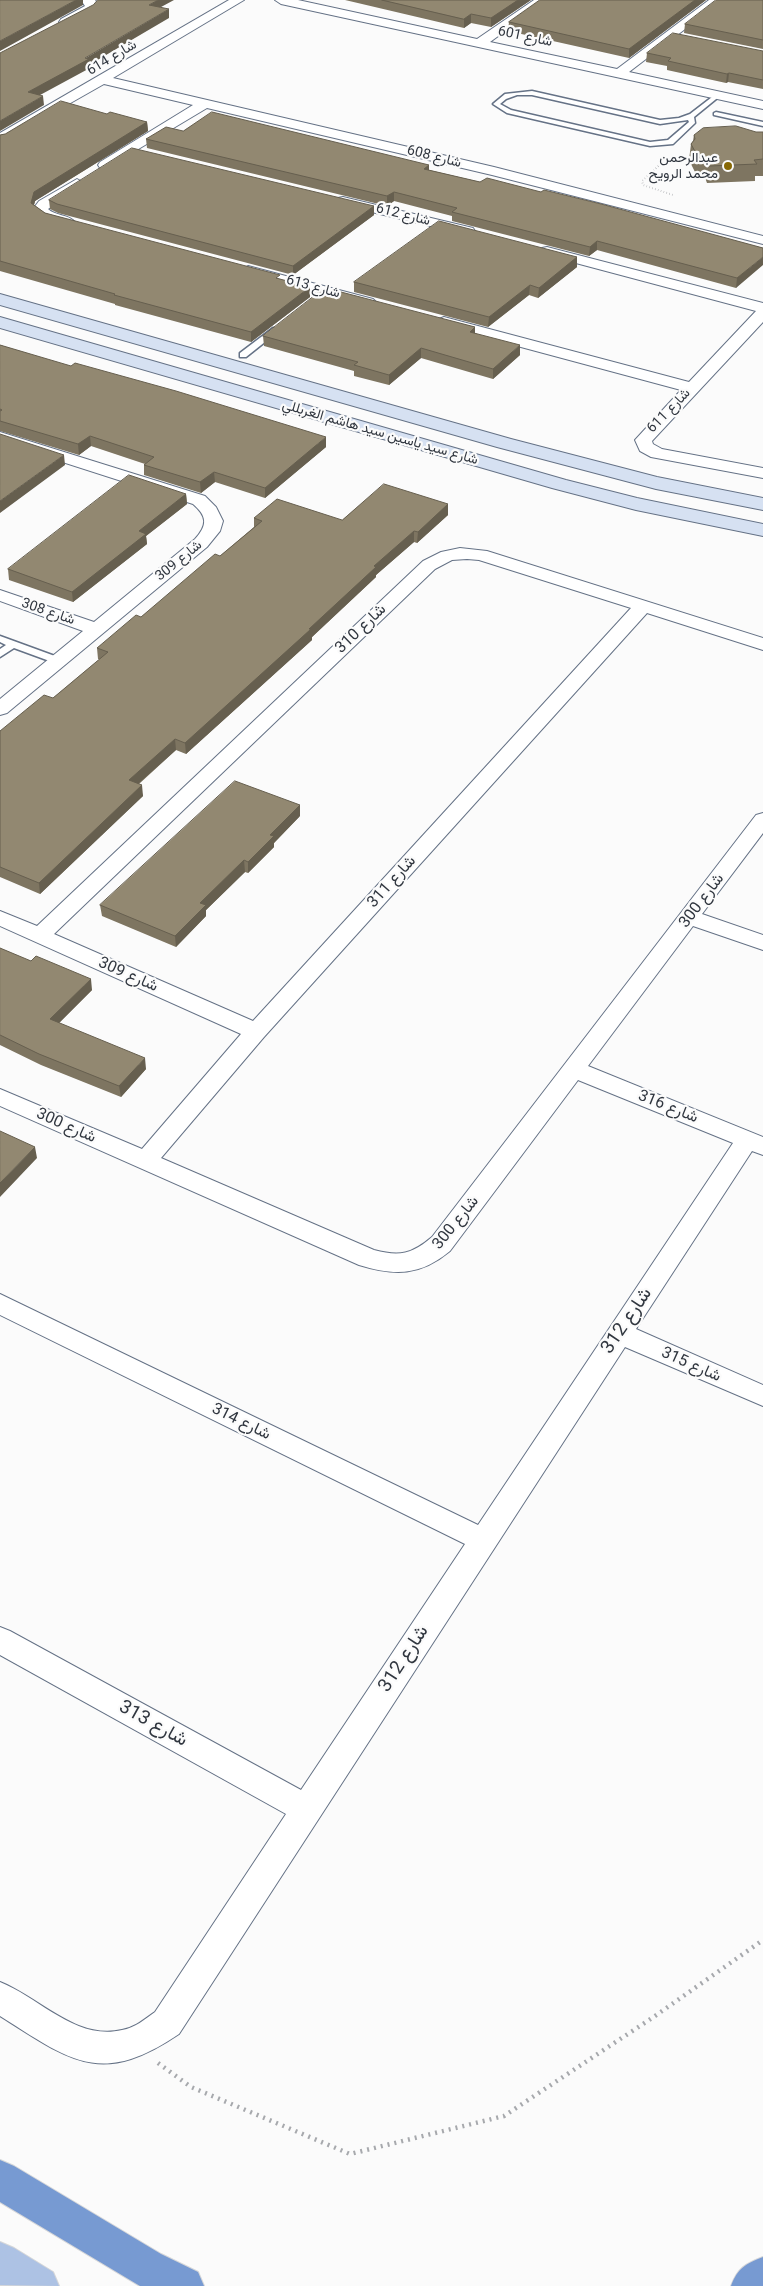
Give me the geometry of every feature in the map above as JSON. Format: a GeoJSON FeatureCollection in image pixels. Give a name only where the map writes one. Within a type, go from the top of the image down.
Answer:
{"type":"FeatureCollection","features":[{"type":"Feature","properties":{"kind":"highway"},"geometry":{"type":"LineString","coordinates":[[0,2180],[148,2268],[184,2286]]}},
{"type":"Feature","properties":{"kind":"highway"},"geometry":{"type":"LineString","coordinates":[[751,2286],[763,2277]]}},
{"type":"Feature","properties":{"kind":"main road"},"geometry":{"type":"LineString","coordinates":[[0,2262],[39,2286]]}},
{"type":"Feature","properties":{"kind":"street"},"geometry":{"type":"LineString","coordinates":[[57,27],[91,8],[92,4],[87,0]]}},
{"type":"Feature","properties":{"kind":"street","name":"شارع 614"},"geometry":{"type":"LineString","coordinates":[[0,139],[104,80],[238,0]]}},
{"type":"Feature","properties":{"kind":"street","name":"شارع 601"},"geometry":{"type":"LineString","coordinates":[[281,0],[763,105]]}},
{"type":"Feature","properties":{"kind":"street"},"geometry":{"type":"LineString","coordinates":[[620,73],[717,0]]}},
{"type":"Feature","properties":{"kind":"street"},"geometry":{"type":"LineString","coordinates":[[520,2],[538,2]]}},
{"type":"Feature","properties":{"kind":"street"},"geometry":{"type":"LineString","coordinates":[[480,43],[538,2]]}},
{"type":"Feature","properties":{"kind":"street"},"geometry":{"type":"LineString","coordinates":[[671,36],[689,40]]}},
{"type":"Feature","properties":{"kind":"street","name":"شارع 608"},"geometry":{"type":"LineString","coordinates":[[104,80],[486,169],[763,240]]}},
{"type":"Feature","properties":{"kind":"street"},"geometry":{"type":"LineString","coordinates":[[80,225],[47,216],[40,212],[41,206],[204,104]]}},
{"type":"Feature","properties":{"kind":"street"},"geometry":{"type":"LineString","coordinates":[[130,150],[148,154]]}},
{"type":"Feature","properties":{"kind":"street","name":"شارع 612"},"geometry":{"type":"LineString","coordinates":[[330,197],[478,234]]}},
{"type":"Feature","properties":{"kind":"street"},"geometry":{"type":"LineString","coordinates":[[532,248],[763,308]]}},
{"type":"Feature","properties":{"kind":"street","name":"شارع 613"},"geometry":{"type":"LineString","coordinates":[[232,266],[323,294],[385,306]]}},
{"type":"Feature","properties":{"kind":"street","name":"شارع سيد ياسين سيد هاشم الغربللي"},"geometry":{"type":"LineString","coordinates":[[0,299],[504,443],[656,483],[763,504]]}},
{"type":"Feature","properties":{"kind":"street","name":"شارع 611"},"geometry":{"type":"LineString","coordinates":[[763,313],[645,436],[644,444],[646,447],[665,455],[763,473]]}},
{"type":"Feature","properties":{"kind":"street"},"geometry":{"type":"LineString","coordinates":[[433,319],[691,388]]}},
{"type":"Feature","properties":{"kind":"street","name":"شارع سيد ياسين سيد هاشم الغربللي"},"geometry":{"type":"LineString","coordinates":[[0,322],[485,463],[636,504],[763,530]]}},
{"type":"Feature","properties":{"kind":"street","name":"شارع 309"},"geometry":{"type":"LineString","coordinates":[[0,437],[182,493],[199,500],[211,509],[215,520],[212,532],[0,709]]}},
{"type":"Feature","properties":{"kind":"street"},"geometry":{"type":"LineString","coordinates":[[636,504],[650,498],[654,493],[656,483]]}},
{"type":"Feature","properties":{"kind":"street","name":"شارع 310"},"geometry":{"type":"LineString","coordinates":[[40,936],[435,560],[461,553],[481,555],[763,644]]}},
{"type":"Feature","properties":{"kind":"street","name":"شارع 308"},"geometry":{"type":"LineString","coordinates":[[0,595],[95,628]]}},
{"type":"Feature","properties":{"kind":"street","name":"شارع 311"},"geometry":{"type":"LineString","coordinates":[[145,1161],[256,1032],[643,606]]}},
{"type":"Feature","properties":{"kind":"street","name":"شارع 300"},"geometry":{"type":"LineString","coordinates":[[0,1097],[368,1258],[388,1264],[409,1263],[428,1256],[441,1244],[763,819]]}},
{"type":"Feature","properties":{"kind":"street"},"geometry":{"type":"LineString","coordinates":[[690,917],[763,943]]}},
{"type":"Feature","properties":{"kind":"street","name":"شارع 309"},"geometry":{"type":"LineString","coordinates":[[0,918],[256,1032]]}},
{"type":"Feature","properties":{"kind":"street","name":"شارع 316"},"geometry":{"type":"LineString","coordinates":[[572,1069],[755,1143]]}},
{"type":"Feature","properties":{"kind":"street","name":"شارع 312"},"geometry":{"type":"LineString","coordinates":[[0,1998],[77,2044],[95,2049],[114,2049],[133,2045],[151,2036],[167,2023],[619,1334],[755,1143]]}},
{"type":"Feature","properties":{"kind":"street","name":"شارع 314"},"geometry":{"type":"LineString","coordinates":[[0,1304],[483,1540]]}},
{"type":"Feature","properties":{"kind":"street","name":"شارع 315"},"geometry":{"type":"LineString","coordinates":[[619,1334],[763,1396]]}},
{"type":"Feature","properties":{"kind":"street","name":"شارع 313"},"geometry":{"type":"LineString","coordinates":[[0,1640],[306,1809]]}},
{"type":"Feature","properties":{"kind":"lane"},"geometry":{"type":"LineString","coordinates":[[680,133],[672,127],[657,121],[532,93],[506,95],[500,98],[496,104],[498,107],[509,112],[650,144],[670,142],[693,122],[691,118]]}},
{"type":"Feature","properties":{"kind":"lane"},"geometry":{"type":"LineString","coordinates":[[657,121],[677,122],[691,118],[718,95]]}},
{"type":"Feature","properties":{"kind":"lane"},"geometry":{"type":"LineString","coordinates":[[716,114],[763,124]]}},
{"type":"Feature","properties":{"kind":"lane"},"geometry":{"type":"LineString","coordinates":[[243,355],[281,326]]}},
{"type":"Feature","properties":{"kind":"lane"},"geometry":{"type":"LineString","coordinates":[[0,639],[59,661]]}},
{"type":"Feature","properties":{"kind":"lane"},"geometry":{"type":"LineString","coordinates":[[0,654],[13,644]]}},
{"type":"Feature","properties":{"kind":"path"},"geometry":{"type":"LineString","coordinates":[[663,144],[667,152],[665,160],[642,181],[644,185],[651,189],[679,196]]}},
{"type":"Feature","properties":{"kind":"path"},"geometry":{"type":"LineString","coordinates":[[133,2045],[191,2087],[350,2154],[504,2116],[655,2016],[763,1940]]}},
{"type":"Feature","properties":{"kind":"building"},"geometry":{"type":"Polygon","coordinates":[[[0,0],[76,0],[0,41],[0,0]]]}},
{"type":"Feature","properties":{"kind":"building"},"geometry":{"type":"Polygon","coordinates":[[[98,0],[158,0],[149,5],[169,9],[85,58],[89,59],[28,92],[43,96],[0,121],[0,53],[93,5],[98,0]]]}},
{"type":"Feature","properties":{"kind":"building"},"geometry":{"type":"Polygon","coordinates":[[[382,0],[518,0],[491,18],[471,14],[464,19],[382,0]]]}},
{"type":"Feature","properties":{"kind":"building"},"geometry":{"type":"Polygon","coordinates":[[[540,0],[695,0],[629,49],[509,22],[540,0]]]}},
{"type":"Feature","properties":{"kind":"building"},"geometry":{"type":"Polygon","coordinates":[[[716,0],[763,0],[763,40],[685,24],[716,0]]]}},
{"type":"Feature","properties":{"kind":"building"},"geometry":{"type":"Polygon","coordinates":[[[673,33],[763,51],[763,80],[668,61],[671,58],[647,53],[673,33]]]}},
{"type":"Feature","properties":{"kind":"building"},"geometry":{"type":"Polygon","coordinates":[[[61,101],[107,114],[110,112],[147,122],[34,192],[31,203],[45,213],[280,275],[276,278],[310,287],[251,332],[114,295],[0,261],[0,135],[5,134],[61,101]]]}},
{"type":"Feature","properties":{"kind":"building"},"geometry":{"type":"Polygon","coordinates":[[[212,112],[429,165],[424,169],[480,182],[487,178],[541,192],[544,190],[601,204],[763,248],[763,257],[737,278],[597,241],[590,247],[452,212],[457,208],[394,192],[387,196],[146,139],[166,127],[183,131],[212,112]]]}},
{"type":"Feature","properties":{"kind":"building"},"geometry":{"type":"Polygon","coordinates":[[[736,126],[756,132],[763,132],[763,159],[754,160],[757,164],[709,166],[706,158],[697,155],[691,144],[695,139],[694,135],[703,128],[736,126]]]}},
{"type":"Feature","properties":{"kind":"building"},"geometry":{"type":"Polygon","coordinates":[[[132,148],[374,206],[293,266],[57,204],[49,200],[132,148]]]}},
{"type":"Feature","properties":{"kind":"building"},"geometry":{"type":"Polygon","coordinates":[[[439,221],[577,257],[539,288],[530,285],[489,317],[354,282],[439,221]]]}},
{"type":"Feature","properties":{"kind":"building"},"geometry":{"type":"Polygon","coordinates":[[[322,290],[335,294],[341,292],[475,327],[470,332],[520,345],[493,369],[421,348],[389,375],[354,365],[358,362],[263,336],[322,290]]]}},
{"type":"Feature","properties":{"kind":"building"},"geometry":{"type":"Polygon","coordinates":[[[0,345],[71,366],[75,363],[176,391],[326,437],[265,488],[214,472],[200,482],[144,465],[154,457],[90,436],[78,444],[0,421],[0,411],[2,410],[0,409],[0,345]]]}},
{"type":"Feature","properties":{"kind":"building"},"geometry":{"type":"Polygon","coordinates":[[[0,434],[64,455],[0,501],[0,434]]]}},
{"type":"Feature","properties":{"kind":"building"},"geometry":{"type":"Polygon","coordinates":[[[129,475],[186,494],[139,531],[146,534],[72,592],[8,569],[129,475]]]}},
{"type":"Feature","properties":{"kind":"building"},"geometry":{"type":"Polygon","coordinates":[[[384,484],[448,504],[418,532],[414,531],[374,566],[376,567],[309,629],[311,629],[185,743],[175,739],[129,780],[142,785],[39,883],[0,867],[0,731],[44,695],[53,698],[108,652],[97,648],[136,615],[141,617],[215,554],[220,556],[262,521],[254,518],[277,499],[342,520],[384,484]]]}},
{"type":"Feature","properties":{"kind":"building"},"geometry":{"type":"Polygon","coordinates":[[[235,781],[300,805],[270,835],[274,836],[248,862],[244,860],[200,903],[206,905],[175,936],[100,905],[235,781]]]}},
{"type":"Feature","properties":{"kind":"building"},"geometry":{"type":"Polygon","coordinates":[[[0,948],[31,961],[36,956],[91,979],[50,1019],[145,1058],[119,1086],[39,1054],[0,1035],[0,948]]]}},
{"type":"Feature","properties":{"kind":"building"},"geometry":{"type":"Polygon","coordinates":[[[0,1131],[35,1147],[0,1183],[0,1131]]]}},
{"type":"Feature","properties":{"kind":"place","name":"عبدالرحمن محمد الرويح"},"geometry":{"type":"Point","coordinates":[728,166]}}]}
